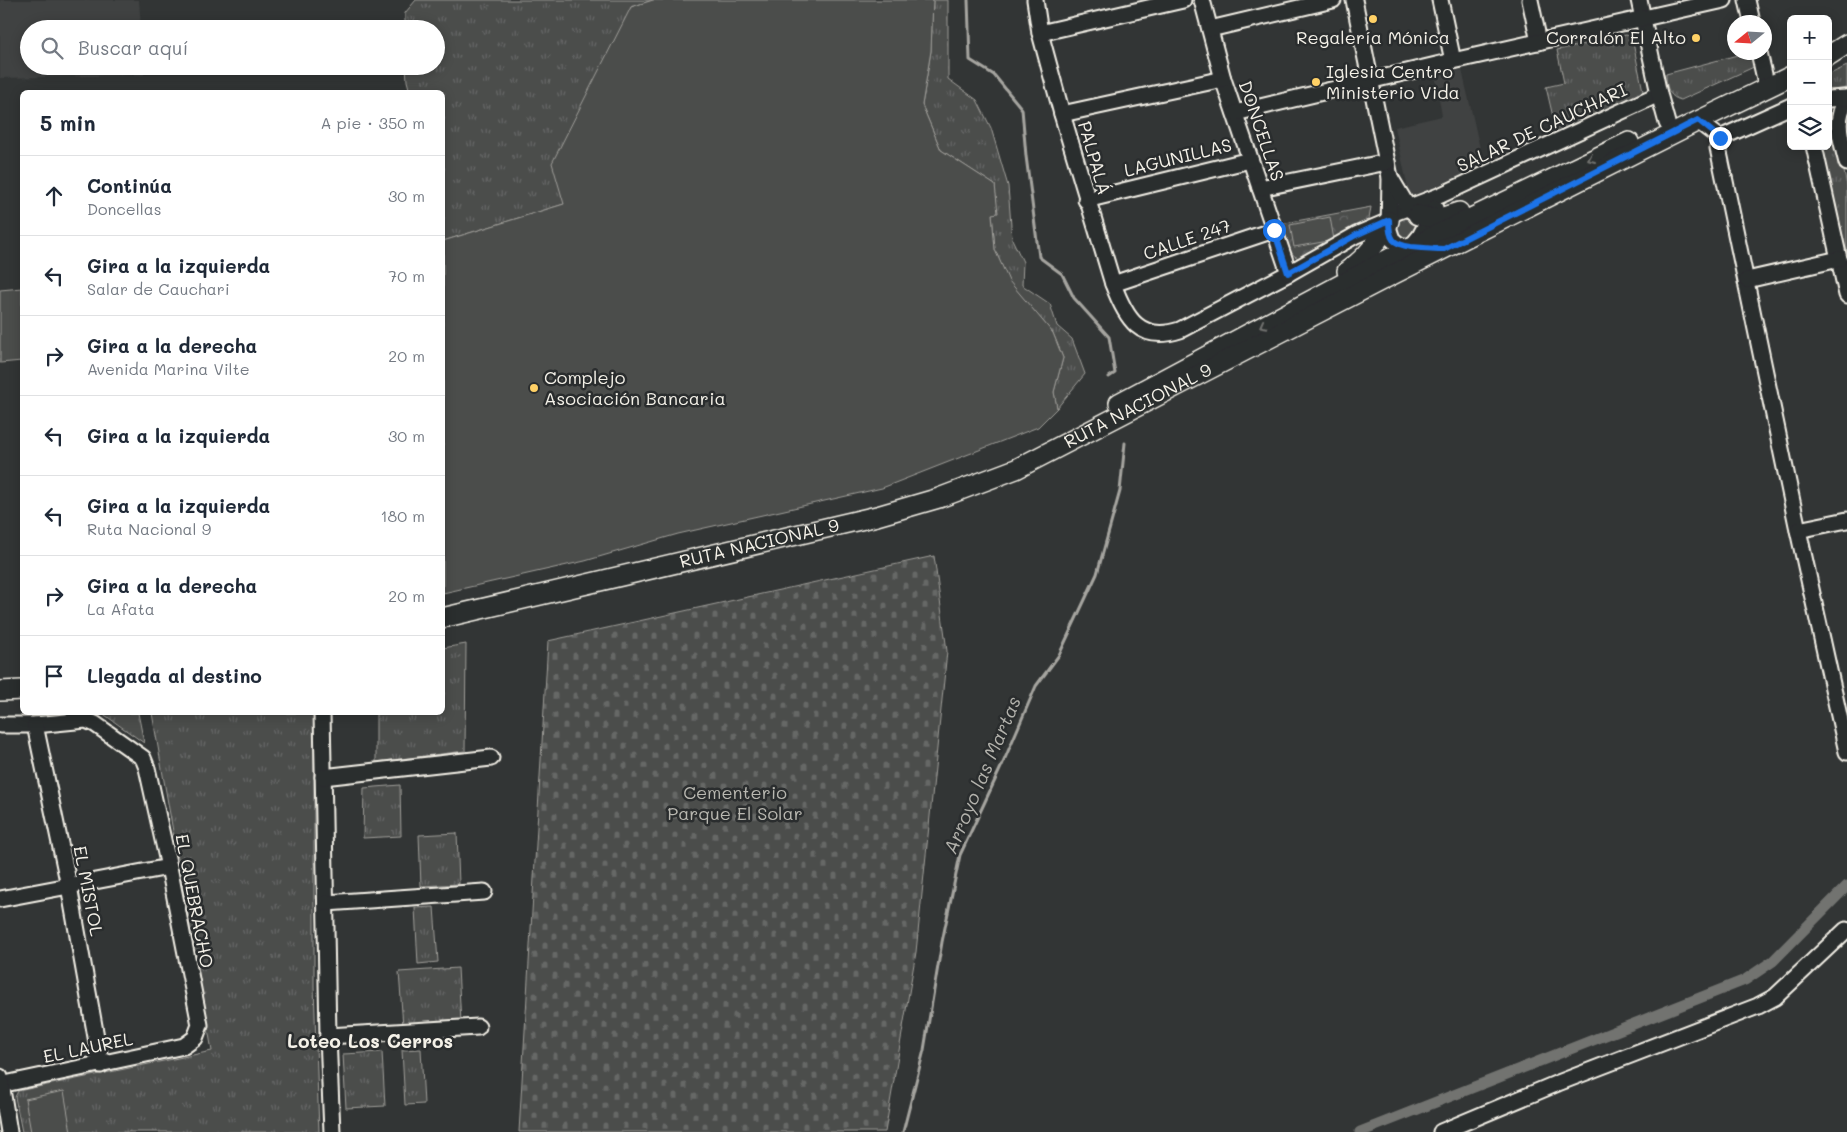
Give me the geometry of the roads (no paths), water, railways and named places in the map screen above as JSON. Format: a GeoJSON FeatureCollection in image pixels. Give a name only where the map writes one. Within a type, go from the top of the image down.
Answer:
{"type":"FeatureCollection","features":[{"type":"Feature","properties":{"kind":"main road"},"geometry":{"type":"LineString","coordinates":[[1832,49],[1847,43]]}},
{"type":"Feature","properties":{"kind":"main road"},"geometry":{"type":"LineString","coordinates":[[1832,53],[1847,43]]}},
{"type":"Feature","properties":{"kind":"main road","name":"RUTA NACIONAL 9"},"geometry":{"type":"LineString","coordinates":[[445,605],[882,503],[944,484],[1000,462],[1069,430],[1410,247],[1568,170],[1787,68]]}},
{"type":"Feature","properties":{"kind":"main road","name":"RUTA NACIONAL 9"},"geometry":{"type":"LineString","coordinates":[[445,617],[877,516],[939,498],[1016,469],[1698,120],[1787,78]]}},
{"type":"Feature","properties":{"kind":"main road"},"geometry":{"type":"LineString","coordinates":[[1420,218],[1437,219],[1451,215],[1543,174],[1568,170]]}},
{"type":"Feature","properties":{"kind":"main road"},"geometry":{"type":"LineString","coordinates":[[1302,304],[1369,253],[1377,243],[1389,220]]}},
{"type":"Feature","properties":{"kind":"main road"},"geometry":{"type":"LineString","coordinates":[[1286,330],[1301,317],[1390,267],[1404,256],[1410,247],[1444,249]]}},
{"type":"Feature","properties":{"kind":"main road"},"geometry":{"type":"LineString","coordinates":[[0,691],[20,690]]}},
{"type":"Feature","properties":{"kind":"main road"},"geometry":{"type":"LineString","coordinates":[[0,703],[20,702]]}},
{"type":"Feature","properties":{"kind":"street","name":"PALPALÁ"},"geometry":{"type":"LineString","coordinates":[[1036,0],[1040,33],[1086,200],[1119,301],[1132,322]]}},
{"type":"Feature","properties":{"kind":"street"},"geometry":{"type":"LineString","coordinates":[[1040,33],[1183,0]]}},
{"type":"Feature","properties":{"kind":"street","name":"DONCELLAS"},"geometry":{"type":"LineString","coordinates":[[1202,0],[1223,79],[1288,273]]}},
{"type":"Feature","properties":{"kind":"street"},"geometry":{"type":"LineString","coordinates":[[1210,29],[1281,6],[1333,0]]}},
{"type":"Feature","properties":{"kind":"street"},"geometry":{"type":"LineString","coordinates":[[1354,0],[1389,169],[1389,230],[1392,239],[1399,245],[1410,247],[1418,240],[1420,218],[1441,195]]}},
{"type":"Feature","properties":{"kind":"street"},"geometry":{"type":"LineString","coordinates":[[1440,0],[1453,60]]}},
{"type":"Feature","properties":{"kind":"street"},"geometry":{"type":"LineString","coordinates":[[1530,0],[1539,42]]}},
{"type":"Feature","properties":{"kind":"street"},"geometry":{"type":"LineString","coordinates":[[1639,0],[1667,123]]}},
{"type":"Feature","properties":{"kind":"street"},"geometry":{"type":"LineString","coordinates":[[1235,113],[1453,60],[1724,0]]}},
{"type":"Feature","properties":{"kind":"street"},"geometry":{"type":"LineString","coordinates":[[1747,0],[1750,15]]}},
{"type":"Feature","properties":{"kind":"street"},"geometry":{"type":"LineString","coordinates":[[1761,60],[1765,78]]}},
{"type":"Feature","properties":{"kind":"street"},"geometry":{"type":"LineString","coordinates":[[1062,114],[1223,79]]}},
{"type":"Feature","properties":{"kind":"street","name":"SALAR DE CAUCHARI"},"geometry":{"type":"LineString","coordinates":[[1132,322],[1144,331],[1156,335],[1180,330],[1356,235],[1389,220],[1394,213],[1420,218],[1441,195],[1659,94]]}},
{"type":"Feature","properties":{"kind":"street"},"geometry":{"type":"LineString","coordinates":[[1832,99],[1847,98]]}},
{"type":"Feature","properties":{"kind":"street"},"geometry":{"type":"LineString","coordinates":[[1847,98],[1840,110],[1838,121],[1847,163]]}},
{"type":"Feature","properties":{"kind":"street"},"geometry":{"type":"LineString","coordinates":[[1720,138],[1787,108]]}},
{"type":"Feature","properties":{"kind":"street"},"geometry":{"type":"LineString","coordinates":[[1698,120],[1720,138]]}},
{"type":"Feature","properties":{"kind":"street"},"geometry":{"type":"LineString","coordinates":[[1720,138],[1718,148],[1798,530],[1847,752]]}},
{"type":"Feature","properties":{"kind":"street"},"geometry":{"type":"LineString","coordinates":[[1815,150],[1847,295]]}},
{"type":"Feature","properties":{"kind":"street","name":"LAGUNILLAS"},"geometry":{"type":"LineString","coordinates":[[1086,200],[1250,160]]}},
{"type":"Feature","properties":{"kind":"street"},"geometry":{"type":"LineString","coordinates":[[1260,188],[1389,169]]}},
{"type":"Feature","properties":{"kind":"street"},"geometry":{"type":"LineString","coordinates":[[1389,169],[1420,218]]}},
{"type":"Feature","properties":{"kind":"street","name":"CALLE 247"},"geometry":{"type":"LineString","coordinates":[[1113,284],[1274,230]]}},
{"type":"Feature","properties":{"kind":"street"},"geometry":{"type":"LineString","coordinates":[[1746,280],[1839,259]]}},
{"type":"Feature","properties":{"kind":"street"},"geometry":{"type":"LineString","coordinates":[[1798,530],[1847,520]]}},
{"type":"Feature","properties":{"kind":"street"},"geometry":{"type":"LineString","coordinates":[[322,715],[328,1036],[332,1132]]}},
{"type":"Feature","properties":{"kind":"street","name":"EL QUEBRACHO"},"geometry":{"type":"LineString","coordinates":[[35,726],[86,720],[95,724],[143,758],[147,768],[169,867],[200,1025],[195,1038],[184,1046]]}},
{"type":"Feature","properties":{"kind":"street"},"geometry":{"type":"LineString","coordinates":[[0,726],[35,726]]}},
{"type":"Feature","properties":{"kind":"street","name":"EL MISTOL"},"geometry":{"type":"LineString","coordinates":[[35,726],[69,886],[101,1065]]}},
{"type":"Feature","properties":{"kind":"street"},"geometry":{"type":"LineString","coordinates":[[323,777],[491,758]]}},
{"type":"Feature","properties":{"kind":"street"},"geometry":{"type":"LineString","coordinates":[[0,899],[169,867]]}},
{"type":"Feature","properties":{"kind":"street"},"geometry":{"type":"LineString","coordinates":[[326,903],[484,892]]}},
{"type":"Feature","properties":{"kind":"street"},"geometry":{"type":"LineString","coordinates":[[1441,1132],[1558,1083],[1758,1006],[1776,997],[1847,931]]}},
{"type":"Feature","properties":{"kind":"street"},"geometry":{"type":"LineString","coordinates":[[328,1036],[478,1027]]}},
{"type":"Feature","properties":{"kind":"street","name":"EL LAUREL"},"geometry":{"type":"LineString","coordinates":[[1,1082],[101,1065],[184,1046]]}},
{"type":"Feature","properties":{"kind":"street"},"geometry":{"type":"LineString","coordinates":[[1,1082],[9,1132]]}},
{"type":"Feature","properties":{"kind":"waterway","name":"Arroyo las Martas"},"geometry":{"type":"LineString","coordinates":[[968,0],[970,60],[994,75],[1022,109],[1039,257],[1062,274],[1074,298],[1109,337],[1115,373],[1109,377]]}},
{"type":"Feature","properties":{"kind":"waterway","name":"Arroyo las Martas"},"geometry":{"type":"LineString","coordinates":[[903,1132],[924,1050],[942,942],[960,855],[1036,686],[1059,655],[1097,574],[1120,491],[1125,443]]}},
{"type":"Feature","properties":{"kind":"waterway"},"geometry":{"type":"LineString","coordinates":[[1360,1132],[1745,980],[1773,961],[1847,886]]}},
{"type":"Feature","properties":{"kind":"place","name":"Regalería Mónica"},"geometry":{"type":"Point","coordinates":[1373,19]}},
{"type":"Feature","properties":{"kind":"place","name":"Corralón El Alto"},"geometry":{"type":"Point","coordinates":[1696,38]}},
{"type":"Feature","properties":{"kind":"place","name":"Iglesia Centro Ministerio Vida"},"geometry":{"type":"Point","coordinates":[1316,82]}},
{"type":"Feature","properties":{"kind":"place","name":"Complejo Asociación Bancaria"},"geometry":{"type":"Point","coordinates":[534,388]}},
{"type":"Feature","properties":{"kind":"district","name":"Loteo Los Cerros"},"geometry":{"type":"Point","coordinates":[370,1041]}},
{"type":"Feature","properties":{"kind":"park label","name":"Cementerio Parque El Solar"},"geometry":{"type":"Point","coordinates":[735,803]}}]}
